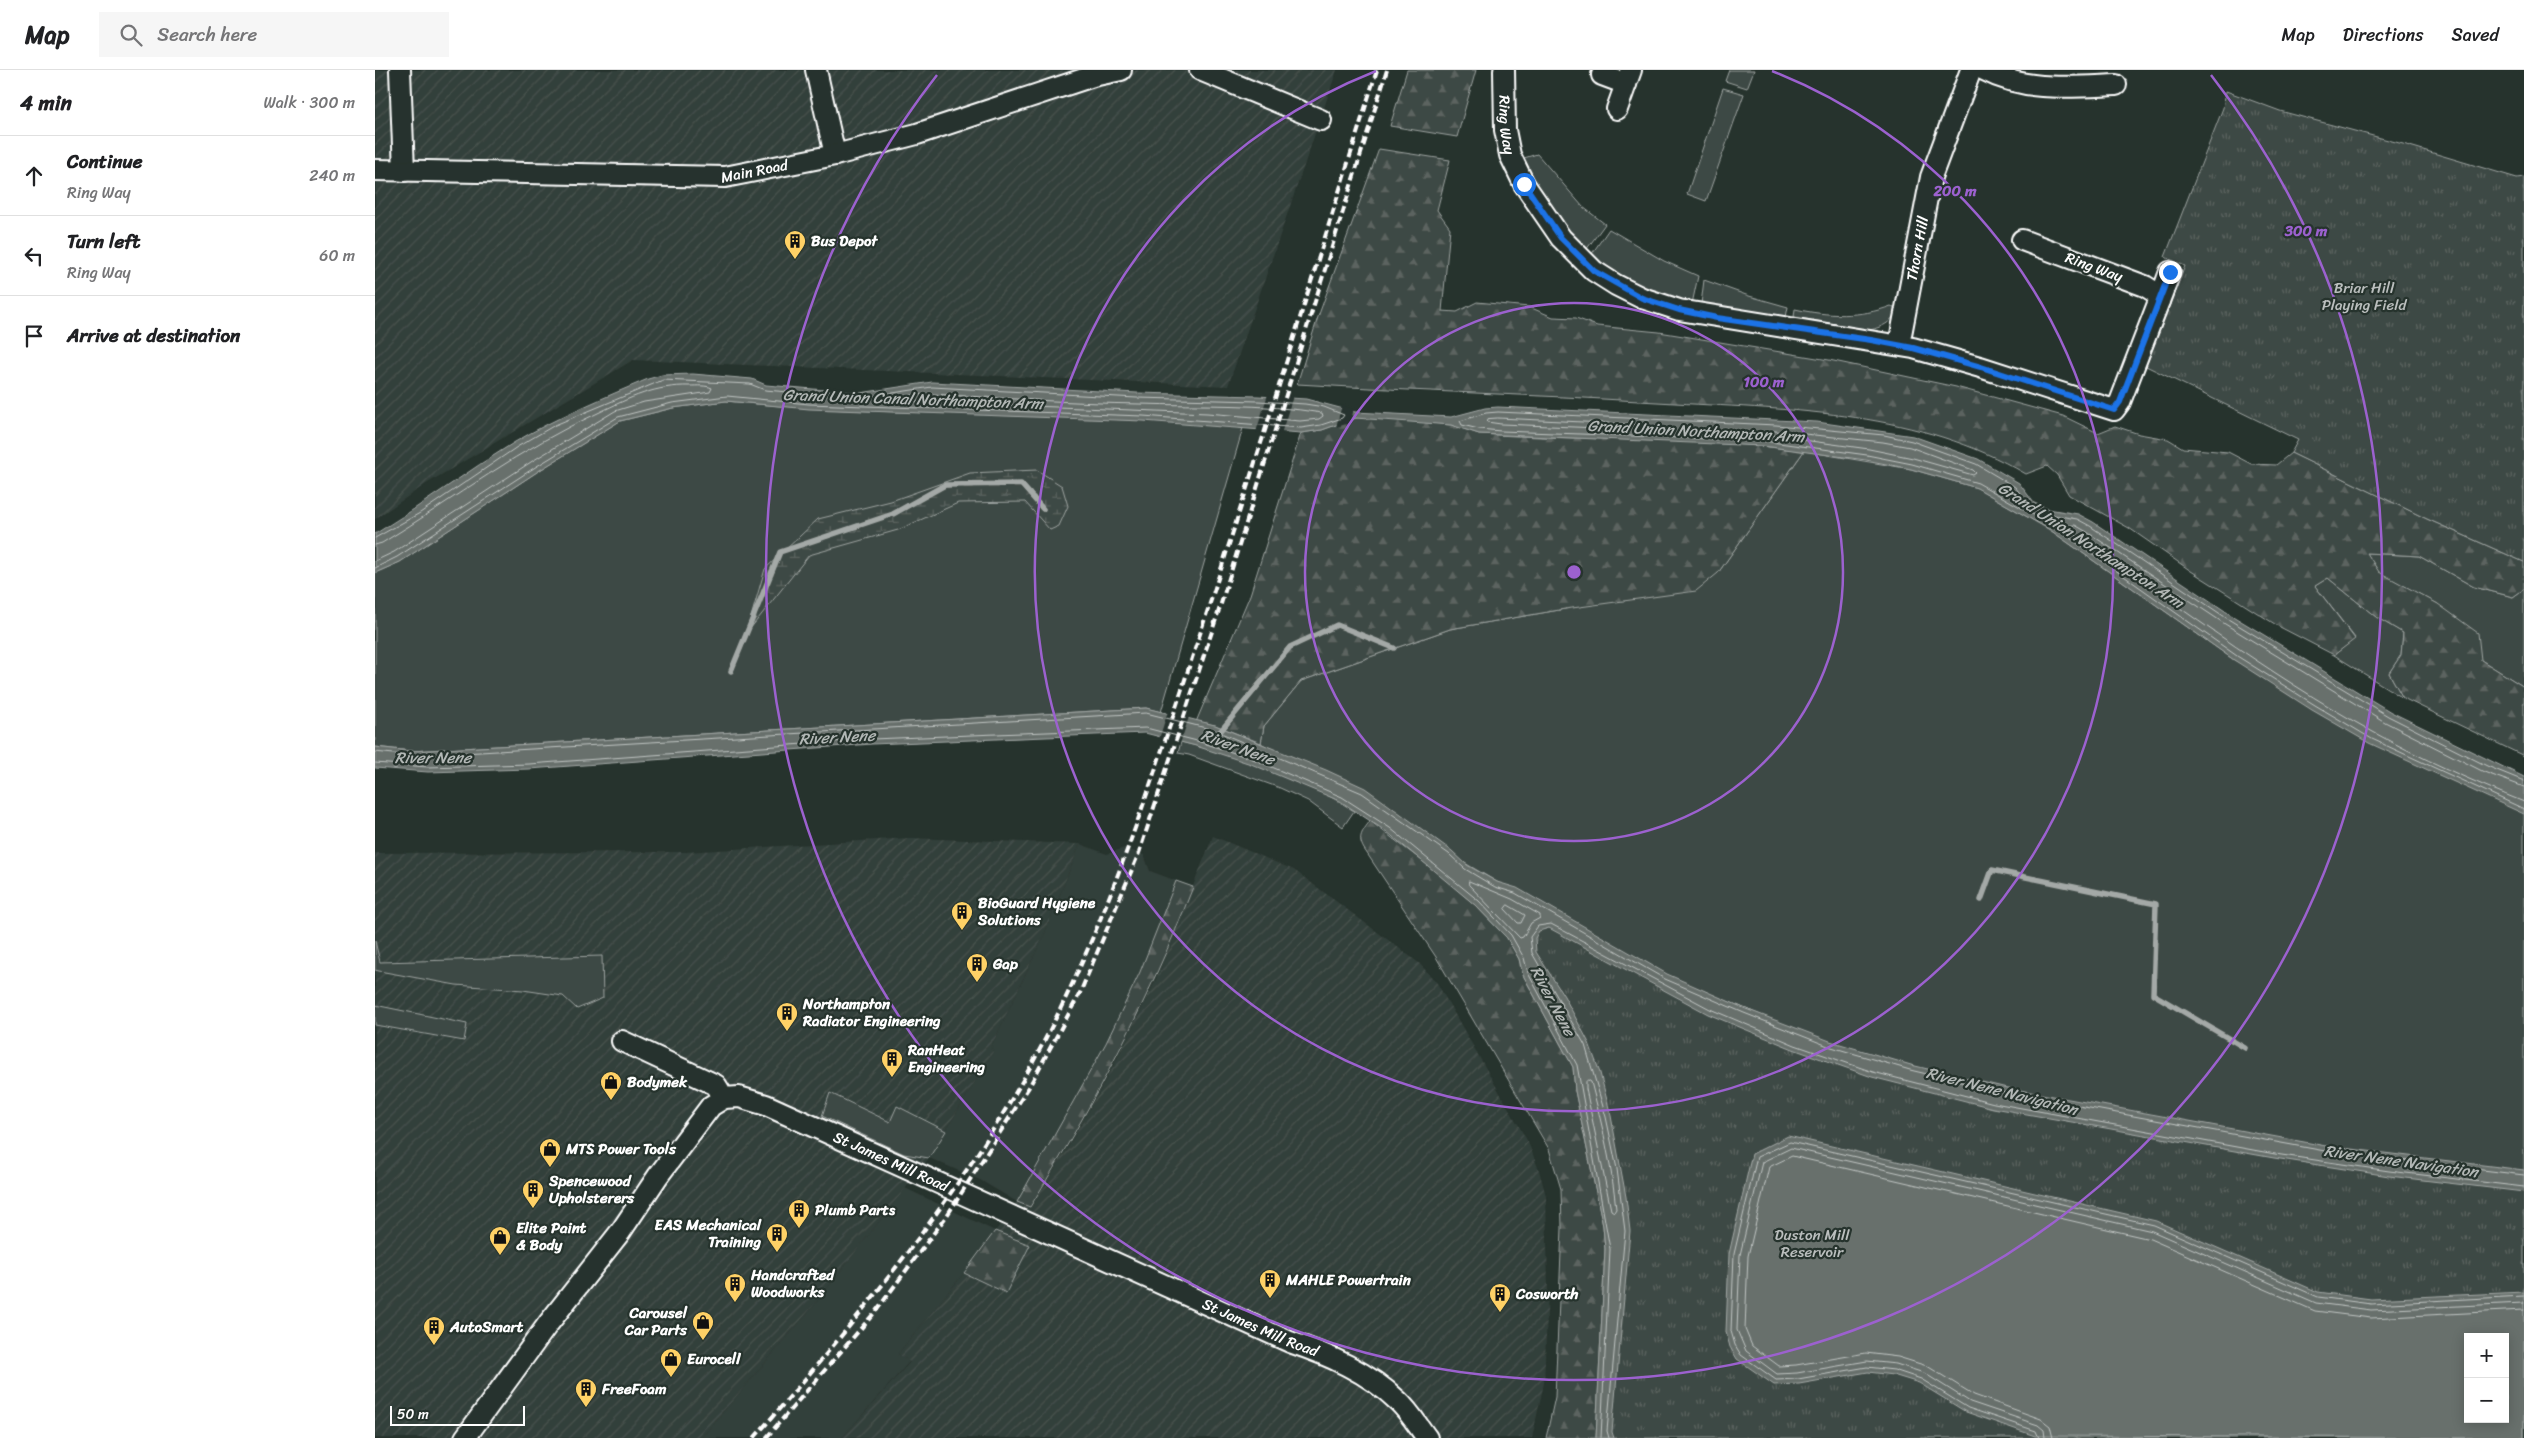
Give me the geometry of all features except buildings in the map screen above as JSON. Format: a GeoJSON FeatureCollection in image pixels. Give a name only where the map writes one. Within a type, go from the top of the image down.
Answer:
{"type":"FeatureCollection","features":[{"type":"Feature","properties":{"kind":"street"},"geometry":{"type":"LineString","coordinates":[[401,70],[404,171]]}},
{"type":"Feature","properties":{"kind":"street"},"geometry":{"type":"LineString","coordinates":[[816,70],[835,155]]}},
{"type":"Feature","properties":{"kind":"street","name":"Main Road"},"geometry":{"type":"LineString","coordinates":[[375,170],[725,177],[835,155],[917,134],[1093,76],[1121,70]]}},
{"type":"Feature","properties":{"kind":"street"},"geometry":{"type":"LineString","coordinates":[[1200,70],[1321,120]]}},
{"type":"Feature","properties":{"kind":"street","name":"Ring Way"},"geometry":{"type":"LineString","coordinates":[[1504,70],[1505,130],[1510,155],[1524,184],[1540,210],[1561,238],[1594,271],[1642,298],[1679,310],[1899,345],[1981,367],[2114,410],[2120,402],[2170,272]]}},
{"type":"Feature","properties":{"kind":"street","name":"Thorn Hill"},"geometry":{"type":"LineString","coordinates":[[1899,345],[1931,177],[1971,70]]}},
{"type":"Feature","properties":{"kind":"street"},"geometry":{"type":"LineString","coordinates":[[1984,70],[2026,85],[2062,87],[2116,85]]}},
{"type":"Feature","properties":{"kind":"street"},"geometry":{"type":"LineString","coordinates":[[1601,75],[1629,77],[1617,109]]}},
{"type":"Feature","properties":{"kind":"street","name":"Ring Way"},"geometry":{"type":"LineString","coordinates":[[2022,240],[2145,286],[2157,293],[2159,301]]}},
{"type":"Feature","properties":{"kind":"street"},"geometry":{"type":"LineString","coordinates":[[465,1438],[548,1324],[621,1231],[711,1106],[723,1098],[716,1085],[622,1041]]}},
{"type":"Feature","properties":{"kind":"street","name":"St James Mill Road"},"geometry":{"type":"LineString","coordinates":[[723,1098],[739,1097],[766,1106],[1290,1342],[1320,1352],[1375,1382],[1400,1402],[1427,1438]]}},
{"type":"Feature","properties":{"kind":"shaded area"},"geometry":{"type":"Polygon","coordinates":[[[375,70],[1337,70],[1228,386],[633,360],[426,484],[375,519],[375,70]]]}},
{"type":"Feature","properties":{"kind":"shaded area"},"geometry":{"type":"Polygon","coordinates":[[[1213,836],[1294,870],[1419,963],[1437,983],[1528,1142],[1539,1170],[1546,1196],[1548,1290],[1544,1383],[1532,1438],[842,1438],[910,1362],[898,1354],[964,1273],[1017,1202],[1031,1207],[1069,1145],[1112,1068],[1156,979],[1213,836]]]}},
{"type":"Feature","properties":{"kind":"shaded area"},"geometry":{"type":"Polygon","coordinates":[[[909,838],[1080,844],[1044,935],[991,1047],[993,1052],[929,1158],[814,1305],[701,1438],[375,1438],[375,853],[686,852],[909,838]]]}},
{"type":"Feature","properties":{"kind":"shaded area"},"geometry":{"type":"Polygon","coordinates":[[[1080,844],[1107,854],[1124,848],[1144,855],[1150,871],[1193,887],[1030,1207],[1017,1202],[980,1180],[929,1158],[993,1052],[991,1047],[1044,935],[1080,844]]]}},
{"type":"Feature","properties":{"kind":"shaded area"},"geometry":{"type":"Polygon","coordinates":[[[905,1188],[995,1231],[964,1273],[898,1354],[910,1361],[842,1438],[701,1438],[814,1305],[905,1188]]]}},
{"type":"Feature","properties":{"kind":"green space"},"geometry":{"type":"Polygon","coordinates":[[[1407,70],[1476,70],[1457,137],[1390,126],[1407,70]]]}},
{"type":"Feature","properties":{"kind":"green space"},"geometry":{"type":"Polygon","coordinates":[[[1729,70],[1754,70],[1747,88],[1725,81],[1729,70]]]}},
{"type":"Feature","properties":{"kind":"green space"},"geometry":{"type":"Polygon","coordinates":[[[1723,88],[1744,94],[1706,201],[1687,194],[1723,88]]]}},
{"type":"Feature","properties":{"kind":"green space","name":"Briar Hill Playing Field"},"geometry":{"type":"Polygon","coordinates":[[[2226,91],[2280,111],[2403,144],[2517,178],[2524,177],[2524,562],[2427,519],[2291,453],[2298,440],[2146,366],[2185,266],[2165,257],[2223,108],[2226,91]]]}},
{"type":"Feature","properties":{"kind":"green space"},"geometry":{"type":"Polygon","coordinates":[[[1379,149],[1450,160],[1437,210],[1450,228],[1442,311],[1457,312],[1477,302],[1529,307],[1553,317],[1576,318],[1597,326],[1659,332],[1829,360],[1956,387],[2063,416],[2098,433],[2115,426],[2139,434],[2168,439],[2183,448],[2228,452],[2251,464],[2276,465],[2291,453],[2427,519],[2524,562],[2524,589],[2513,597],[2474,587],[2419,556],[2367,553],[2379,572],[2438,604],[2478,633],[2481,660],[2524,687],[2524,756],[2403,698],[2389,673],[2401,655],[2403,633],[2376,617],[2328,578],[2315,586],[2355,639],[2334,655],[2278,626],[2191,571],[2129,528],[2069,495],[2057,475],[2047,466],[2026,474],[1985,453],[1943,437],[1900,426],[1811,412],[1628,400],[1297,384],[1318,317],[1379,149]]]}},
{"type":"Feature","properties":{"kind":"green space"},"geometry":{"type":"Polygon","coordinates":[[[1537,154],[1583,207],[1605,224],[1586,250],[1552,207],[1530,171],[1524,158],[1537,154]]]}},
{"type":"Feature","properties":{"kind":"green space"},"geometry":{"type":"Polygon","coordinates":[[[1609,229],[1664,261],[1698,276],[1692,304],[1631,284],[1591,255],[1609,229]]]}},
{"type":"Feature","properties":{"kind":"green space"},"geometry":{"type":"Polygon","coordinates":[[[1704,280],[1788,307],[1786,317],[1701,304],[1704,280]]]}},
{"type":"Feature","properties":{"kind":"green space"},"geometry":{"type":"Polygon","coordinates":[[[1891,306],[1895,308],[1893,317],[1883,325],[1870,330],[1794,317],[1795,309],[1843,315],[1867,313],[1891,306]]]}},
{"type":"Feature","properties":{"kind":"green space"},"geometry":{"type":"Polygon","coordinates":[[[726,401],[791,407],[920,413],[1114,418],[1243,428],[1161,712],[1146,708],[411,751],[375,747],[375,573],[400,562],[540,470],[620,421],[673,408],[726,401]]]}},
{"type":"Feature","properties":{"kind":"green space"},"geometry":{"type":"Polygon","coordinates":[[[1362,416],[1451,425],[1479,434],[1723,443],[1804,451],[1718,573],[1696,591],[1565,609],[1450,629],[1301,681],[1264,726],[1261,743],[1215,725],[1196,722],[1250,595],[1301,433],[1322,430],[1362,416]]]}},
{"type":"Feature","properties":{"kind":"green space"},"geometry":{"type":"Polygon","coordinates":[[[1804,451],[1911,469],[1977,488],[2050,530],[2234,660],[2524,797],[2524,1179],[2067,1108],[1861,1057],[1633,962],[1261,743],[1264,726],[1301,681],[1450,629],[1565,609],[1718,573],[1804,451]]]}},
{"type":"Feature","properties":{"kind":"green space"},"geometry":{"type":"Polygon","coordinates":[[[1037,470],[1062,486],[1068,506],[1059,526],[1050,530],[1025,502],[958,503],[898,530],[809,555],[746,634],[765,569],[818,519],[891,501],[970,473],[1037,470]]]}},
{"type":"Feature","properties":{"kind":"green space"},"geometry":{"type":"Polygon","coordinates":[[[2367,553],[2419,556],[2474,587],[2513,597],[2524,589],[2524,687],[2481,660],[2438,604],[2378,572],[2367,553]]]}},
{"type":"Feature","properties":{"kind":"green space"},"geometry":{"type":"Polygon","coordinates":[[[2328,578],[2376,617],[2403,633],[2401,655],[2389,673],[2403,698],[2334,655],[2355,638],[2315,586],[2328,578]]]}},
{"type":"Feature","properties":{"kind":"green space"},"geometry":{"type":"Polygon","coordinates":[[[1181,742],[1225,754],[1271,770],[1315,789],[1354,811],[1343,827],[1308,801],[1280,788],[1189,755],[1178,753],[1181,742]]]}},
{"type":"Feature","properties":{"kind":"green space"},"geometry":{"type":"Polygon","coordinates":[[[1370,821],[1438,873],[1475,905],[1507,938],[1519,959],[1523,975],[1573,1067],[1575,1091],[1603,1226],[1605,1249],[1596,1438],[1546,1438],[1555,1397],[1562,1228],[1561,1189],[1549,1149],[1436,957],[1364,849],[1361,835],[1370,821]]]}},
{"type":"Feature","properties":{"kind":"green space"},"geometry":{"type":"Polygon","coordinates":[[[1176,881],[1193,887],[1139,1011],[1098,1090],[1030,1207],[1017,1202],[1106,1043],[1140,972],[1176,881]]]}},
{"type":"Feature","properties":{"kind":"green space","name":"Duston Mill Reservoir"},"geometry":{"type":"Polygon","coordinates":[[[1509,910],[1861,1057],[2067,1108],[2524,1179],[2524,1438],[1602,1438],[1617,1249],[1592,1096],[1509,910]]]}},
{"type":"Feature","properties":{"kind":"green space"},"geometry":{"type":"Polygon","coordinates":[[[375,941],[380,962],[602,956],[603,998],[577,1009],[563,996],[523,990],[456,985],[375,970],[375,941]]]}},
{"type":"Feature","properties":{"kind":"green space"},"geometry":{"type":"Polygon","coordinates":[[[375,1005],[467,1024],[464,1041],[375,1025],[375,1005]]]}},
{"type":"Feature","properties":{"kind":"green space"},"geometry":{"type":"Polygon","coordinates":[[[830,1093],[890,1122],[897,1106],[946,1131],[929,1158],[904,1154],[822,1116],[830,1093]]]}},
{"type":"Feature","properties":{"kind":"green space"},"geometry":{"type":"Polygon","coordinates":[[[995,1231],[1030,1245],[1006,1293],[964,1273],[995,1231]]]}},
{"type":"Feature","properties":{"kind":"water"},"geometry":{"type":"Polygon","coordinates":[[[693,374],[752,379],[766,385],[860,393],[932,382],[1137,393],[1306,399],[1355,412],[1451,417],[1485,408],[1498,407],[1817,422],[1913,436],[1978,459],[2019,483],[2034,503],[2048,509],[2078,514],[2093,522],[2231,615],[2391,712],[2524,777],[2524,814],[2369,743],[2312,710],[2234,660],[2050,530],[1977,488],[1911,469],[1866,460],[1763,446],[1479,434],[1451,425],[1355,418],[1322,430],[1301,433],[1143,421],[809,409],[726,401],[673,408],[620,421],[540,470],[400,562],[375,573],[375,534],[497,453],[564,416],[648,379],[662,375],[693,374]]]}},
{"type":"Feature","properties":{"kind":"water"},"geometry":{"type":"Polygon","coordinates":[[[1146,708],[1215,725],[1365,788],[1452,851],[1467,865],[1497,882],[1517,888],[1667,974],[1746,1009],[1830,1041],[1911,1065],[2003,1087],[2326,1146],[2524,1170],[2524,1192],[2389,1176],[2274,1158],[1993,1108],[1872,1077],[1793,1049],[1708,1014],[1549,928],[1539,931],[1535,938],[1536,952],[1564,996],[1589,1043],[1600,1073],[1611,1116],[1626,1197],[1630,1231],[1612,1432],[1614,1438],[1596,1438],[1605,1249],[1603,1226],[1575,1091],[1573,1067],[1523,975],[1519,959],[1507,938],[1475,905],[1387,832],[1340,801],[1251,764],[1196,746],[1145,733],[872,744],[529,769],[428,772],[375,768],[375,747],[411,751],[1146,708]]]}},
{"type":"Feature","properties":{"kind":"water","name":"Duston Mill Reservoir"},"geometry":{"type":"Polygon","coordinates":[[[1788,1136],[2156,1221],[2318,1292],[2371,1299],[2524,1292],[2524,1438],[2035,1436],[1966,1412],[1919,1383],[1893,1375],[1868,1372],[1799,1384],[1774,1385],[1737,1359],[1730,1347],[1726,1332],[1729,1254],[1752,1154],[1788,1136]]]}},
{"type":"Feature","properties":{"kind":"pier"},"geometry":{"type":"Polygon","coordinates":[[[1268,394],[1293,396],[1281,434],[1256,432],[1268,394]]]}},
{"type":"Feature","properties":{"kind":"pier"},"geometry":{"type":"Polygon","coordinates":[[[1342,405],[1354,409],[1350,423],[1336,427],[1342,405]]]}},
{"type":"Feature","properties":{"kind":"pier"},"geometry":{"type":"Polygon","coordinates":[[[1168,711],[1189,717],[1180,744],[1159,739],[1168,711]]]}},
{"type":"Feature","properties":{"kind":"waterway"},"geometry":{"type":"LineString","coordinates":[[731,671],[780,552],[893,514],[945,485],[1021,484],[1043,509]]}},
{"type":"Feature","properties":{"kind":"waterway","name":"River Nene"},"geometry":{"type":"LineString","coordinates":[[1219,733],[1290,647],[1337,625],[1394,648]]}},
{"type":"Feature","properties":{"kind":"waterway"},"geometry":{"type":"LineString","coordinates":[[1981,900],[1992,870],[2156,904],[2153,994],[2245,1048]]}},
{"type":"Feature","properties":{"kind":"railway"},"geometry":{"type":"LineString","coordinates":[[754,1438],[896,1268],[961,1179],[1020,1085],[1048,1035],[1073,983],[1117,878],[1155,770],[1239,514],[1377,70]]}},
{"type":"Feature","properties":{"kind":"railway"},"geometry":{"type":"LineString","coordinates":[[766,1438],[876,1311],[948,1214],[1029,1087],[1080,993],[1139,853],[1220,607],[1387,70]]}},
{"type":"Feature","properties":{"kind":"place","name":"Bus Depot"},"geometry":{"type":"Point","coordinates":[795,260]}},
{"type":"Feature","properties":{"kind":"place","name":"BioGuard Hygiene Solutions"},"geometry":{"type":"Point","coordinates":[962,931]}},
{"type":"Feature","properties":{"kind":"place","name":"Gap"},"geometry":{"type":"Point","coordinates":[977,983]}},
{"type":"Feature","properties":{"kind":"place","name":"Northampton Radiator Engineering"},"geometry":{"type":"Point","coordinates":[787,1032]}},
{"type":"Feature","properties":{"kind":"place","name":"RanHeat Engineering"},"geometry":{"type":"Point","coordinates":[892,1078]}},
{"type":"Feature","properties":{"kind":"place","name":"Bodymek"},"geometry":{"type":"Point","coordinates":[611,1101]}},
{"type":"Feature","properties":{"kind":"place","name":"MTS Power Tools"},"geometry":{"type":"Point","coordinates":[550,1168]}},
{"type":"Feature","properties":{"kind":"place","name":"Spencewood Upholsterers"},"geometry":{"type":"Point","coordinates":[533,1209]}},
{"type":"Feature","properties":{"kind":"place","name":"Plumb Parts"},"geometry":{"type":"Point","coordinates":[799,1229]}},
{"type":"Feature","properties":{"kind":"place","name":"EAS Mechanical Training"},"geometry":{"type":"Point","coordinates":[777,1253]}},
{"type":"Feature","properties":{"kind":"place","name":"Elite Paint & Body"},"geometry":{"type":"Point","coordinates":[500,1256]}},
{"type":"Feature","properties":{"kind":"place","name":"MAHLE Powertrain"},"geometry":{"type":"Point","coordinates":[1270,1299]}},
{"type":"Feature","properties":{"kind":"place","name":"Handcrafted Woodworks"},"geometry":{"type":"Point","coordinates":[735,1303]}},
{"type":"Feature","properties":{"kind":"place","name":"Cosworth"},"geometry":{"type":"Point","coordinates":[1500,1313]}},
{"type":"Feature","properties":{"kind":"place","name":"Carousel Car Parts"},"geometry":{"type":"Point","coordinates":[703,1341]}},
{"type":"Feature","properties":{"kind":"place","name":"AutoSmart"},"geometry":{"type":"Point","coordinates":[434,1346]}},
{"type":"Feature","properties":{"kind":"place","name":"Eurocell"},"geometry":{"type":"Point","coordinates":[671,1378]}},
{"type":"Feature","properties":{"kind":"place","name":"FreeFoam"},"geometry":{"type":"Point","coordinates":[586,1408]}},
{"type":"Feature","properties":{"kind":"route"},"geometry":{"type":"LineString","coordinates":[[1524,184],[1535,203],[1561,238],[1594,271],[1642,298],[1679,310],[1717,318],[1871,340],[1913,348],[2019,378],[2114,410],[2120,402],[2146,338],[2170,272]]}},
{"type":"Feature","properties":{"kind":"water label","name":"Grand Union Canal Northampton Arm"},"geometry":{"type":"Point","coordinates":[913,399]}},
{"type":"Feature","properties":{"kind":"water label","name":"Grand Union Northampton Arm"},"geometry":{"type":"Point","coordinates":[1696,431]}},
{"type":"Feature","properties":{"kind":"water label","name":"Grand Union Northampton Arm"},"geometry":{"type":"Point","coordinates":[2091,545]}},
{"type":"Feature","properties":{"kind":"water label","name":"River Nene Navigation"},"geometry":{"type":"Point","coordinates":[2002,1091]}},
{"type":"Feature","properties":{"kind":"water label","name":"River Nene Navigation"},"geometry":{"type":"Point","coordinates":[2401,1161]}}]}
